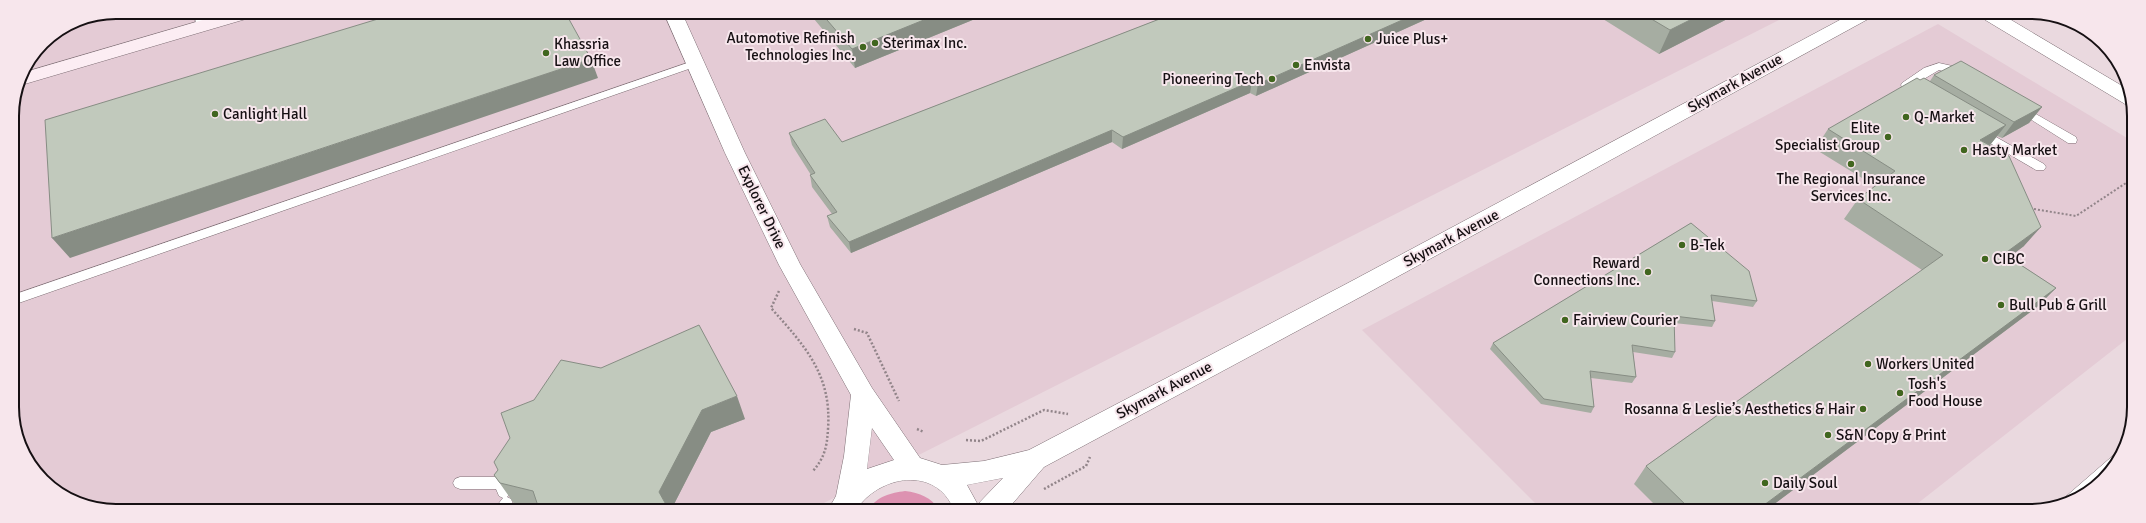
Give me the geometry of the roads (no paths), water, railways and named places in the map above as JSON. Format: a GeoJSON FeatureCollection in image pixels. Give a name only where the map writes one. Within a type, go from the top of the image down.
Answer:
{"type":"FeatureCollection","features":[{"type":"Feature","properties":{"kind":"street","name":"Explorer Drive"},"geometry":{"type":"LineString","coordinates":[[676,19],[735,153],[790,265],[863,395],[913,469]]}},
{"type":"Feature","properties":{"kind":"street","name":"Skymark Avenue"},"geometry":{"type":"LineString","coordinates":[[941,476],[984,472],[1035,459],[1106,420],[1370,282],[1855,19]]}},
{"type":"Feature","properties":{"kind":"street"},"geometry":{"type":"LineString","coordinates":[[1996,19],[2125,96]]}},
{"type":"Feature","properties":{"kind":"street"},"geometry":{"type":"LineString","coordinates":[[27,77],[201,20]]}},
{"type":"Feature","properties":{"kind":"street"},"geometry":{"type":"LineString","coordinates":[[844,504],[857,456],[863,395]]}},
{"type":"Feature","properties":{"kind":"street","name":"Skymark Avenue"},"geometry":{"type":"LineString","coordinates":[[996,504],[1035,459]]}},
{"type":"Feature","properties":{"kind":"street"},"geometry":{"type":"LineString","coordinates":[[844,504],[863,484],[874,477],[887,472],[913,469],[941,476],[956,490],[964,504]]}},
{"type":"Feature","properties":{"kind":"lane"},"geometry":{"type":"LineString","coordinates":[[19,298],[696,63]]}},
{"type":"Feature","properties":{"kind":"lane"},"geometry":{"type":"LineString","coordinates":[[1921,98],[1908,90],[1906,85],[1938,65],[1948,66],[1972,78]]}},
{"type":"Feature","properties":{"kind":"lane"},"geometry":{"type":"LineString","coordinates":[[2012,103],[2072,140]]}},
{"type":"Feature","properties":{"kind":"lane"},"geometry":{"type":"LineString","coordinates":[[1968,125],[2040,167]]}},
{"type":"Feature","properties":{"kind":"lane"},"geometry":{"type":"LineString","coordinates":[[460,483],[500,483],[506,501]]}},
{"type":"Feature","properties":{"kind":"place","name":"Juice Plus+"},"geometry":{"type":"Point","coordinates":[1368,39]}},
{"type":"Feature","properties":{"kind":"place","name":"Sterimax Inc."},"geometry":{"type":"Point","coordinates":[875,43]}},
{"type":"Feature","properties":{"kind":"place","name":"Automotive Refinish Technologies Inc."},"geometry":{"type":"Point","coordinates":[863,47]}},
{"type":"Feature","properties":{"kind":"place","name":"Khassria Law Office"},"geometry":{"type":"Point","coordinates":[546,53]}},
{"type":"Feature","properties":{"kind":"place","name":"Envista"},"geometry":{"type":"Point","coordinates":[1296,65]}},
{"type":"Feature","properties":{"kind":"place","name":"Pioneering Tech"},"geometry":{"type":"Point","coordinates":[1272,79]}},
{"type":"Feature","properties":{"kind":"place","name":"Canlight Hall"},"geometry":{"type":"Point","coordinates":[215,114]}},
{"type":"Feature","properties":{"kind":"place","name":"Q-Market"},"geometry":{"type":"Point","coordinates":[1906,117]}},
{"type":"Feature","properties":{"kind":"place","name":"Elite Specialist Group"},"geometry":{"type":"Point","coordinates":[1888,137]}},
{"type":"Feature","properties":{"kind":"place","name":"Hasty Market"},"geometry":{"type":"Point","coordinates":[1964,150]}},
{"type":"Feature","properties":{"kind":"place","name":"The Regional Insurance Services Inc."},"geometry":{"type":"Point","coordinates":[1851,164]}},
{"type":"Feature","properties":{"kind":"place","name":"B-Tek"},"geometry":{"type":"Point","coordinates":[1682,245]}},
{"type":"Feature","properties":{"kind":"place","name":"CIBC"},"geometry":{"type":"Point","coordinates":[1985,259]}},
{"type":"Feature","properties":{"kind":"place","name":"Reward Connections Inc."},"geometry":{"type":"Point","coordinates":[1648,272]}},
{"type":"Feature","properties":{"kind":"place","name":"Bull Pub & Grill"},"geometry":{"type":"Point","coordinates":[2001,305]}},
{"type":"Feature","properties":{"kind":"place","name":"Fairview Courier"},"geometry":{"type":"Point","coordinates":[1565,320]}},
{"type":"Feature","properties":{"kind":"place","name":"Workers United"},"geometry":{"type":"Point","coordinates":[1868,364]}},
{"type":"Feature","properties":{"kind":"place","name":"Tosh's Food House"},"geometry":{"type":"Point","coordinates":[1900,393]}},
{"type":"Feature","properties":{"kind":"place","name":"Rosanna & Leslie’s Aesthetics & Hair"},"geometry":{"type":"Point","coordinates":[1863,409]}},
{"type":"Feature","properties":{"kind":"place","name":"S&N Copy & Print"},"geometry":{"type":"Point","coordinates":[1828,435]}},
{"type":"Feature","properties":{"kind":"place","name":"Daily Soul"},"geometry":{"type":"Point","coordinates":[1765,483]}}]}
